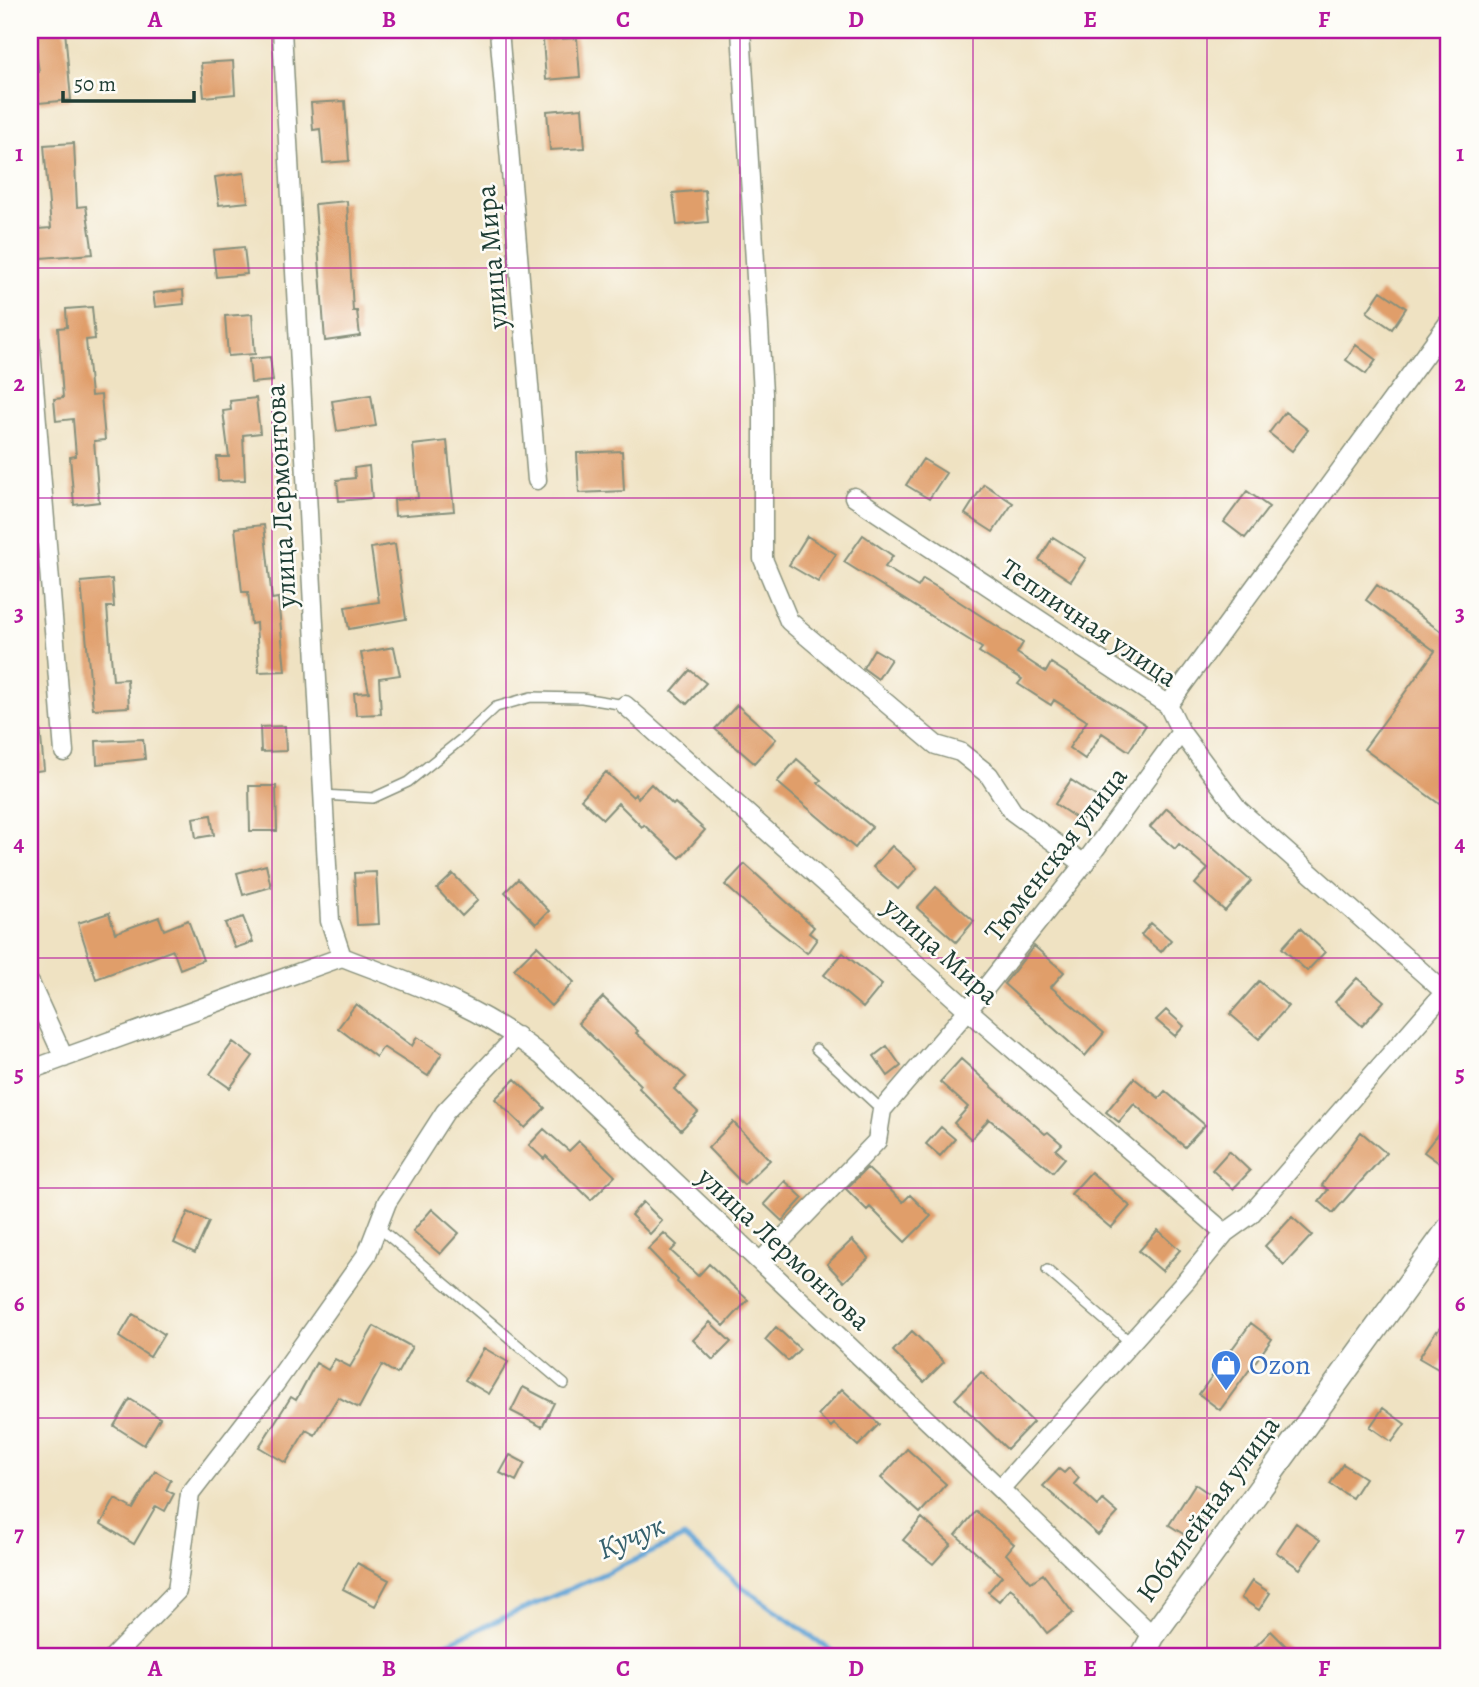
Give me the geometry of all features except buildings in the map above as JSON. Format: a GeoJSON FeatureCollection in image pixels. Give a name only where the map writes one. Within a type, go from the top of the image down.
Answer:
{"type":"FeatureCollection","features":[{"type":"Feature","properties":{"kind":"street","name":"улица Лермонтова"},"geometry":{"type":"LineString","coordinates":[[282,30],[330,921],[342,957],[452,999],[517,1036],[542,1056],[1153,1636]]}},
{"type":"Feature","properties":{"kind":"street","name":"улица Мира"},"geometry":{"type":"LineString","coordinates":[[499,30],[537,480]]}},
{"type":"Feature","properties":{"kind":"street"},"geometry":{"type":"LineString","coordinates":[[741,30],[763,393],[763,559],[789,621],[936,745],[960,752],[989,775],[1013,812],[1084,864]]}},
{"type":"Feature","properties":{"kind":"street"},"geometry":{"type":"LineString","coordinates":[[1168,705],[1449,321]]}},
{"type":"Feature","properties":{"kind":"street"},"geometry":{"type":"LineString","coordinates":[[30,337],[64,752]]}},
{"type":"Feature","properties":{"kind":"street","name":"Тепличная улица"},"geometry":{"type":"LineString","coordinates":[[854,496],[1168,705],[1181,732],[1238,808],[1447,994]]}},
{"type":"Feature","properties":{"kind":"street","name":"улица Мира"},"geometry":{"type":"LineString","coordinates":[[625,705],[968,1010],[1225,1233]]}},
{"type":"Feature","properties":{"kind":"street","name":"Тюменская улица"},"geometry":{"type":"LineString","coordinates":[[760,1262],[877,1141],[882,1110],[968,1010],[1084,864],[1181,732]]}},
{"type":"Feature","properties":{"kind":"street"},"geometry":{"type":"LineString","coordinates":[[30,1070],[342,957]]}},
{"type":"Feature","properties":{"kind":"street"},"geometry":{"type":"LineString","coordinates":[[30,983],[64,1058]]}},
{"type":"Feature","properties":{"kind":"street"},"geometry":{"type":"LineString","coordinates":[[1000,1489],[1225,1233],[1250,1215],[1447,994]]}},
{"type":"Feature","properties":{"kind":"street"},"geometry":{"type":"LineString","coordinates":[[114,1657],[177,1591],[190,1494],[275,1384],[367,1254],[387,1202],[445,1112],[517,1036]]}},
{"type":"Feature","properties":{"kind":"street","name":"Юбилейная улица"},"geometry":{"type":"LineString","coordinates":[[1142,1657],[1153,1636],[1449,1228]]}},
{"type":"Feature","properties":{"kind":"lane"},"geometry":{"type":"LineString","coordinates":[[323,795],[373,798],[408,782],[463,738],[496,706],[531,697],[582,698],[625,705]]}},
{"type":"Feature","properties":{"kind":"lane"},"geometry":{"type":"LineString","coordinates":[[816,1049],[882,1110]]}},
{"type":"Feature","properties":{"kind":"lane"},"geometry":{"type":"LineString","coordinates":[[378,1227],[564,1384]]}},
{"type":"Feature","properties":{"kind":"lane"},"geometry":{"type":"LineString","coordinates":[[1047,1270],[1131,1343]]}},
{"type":"Feature","properties":{"kind":"waterway","name":"Кучук"},"geometry":{"type":"LineString","coordinates":[[417,1657],[684,1537],[741,1586],[840,1657]]}},
{"type":"Feature","properties":{"kind":"place","name":"Ozon"},"geometry":{"type":"Point","coordinates":[1226,1392]}}]}
